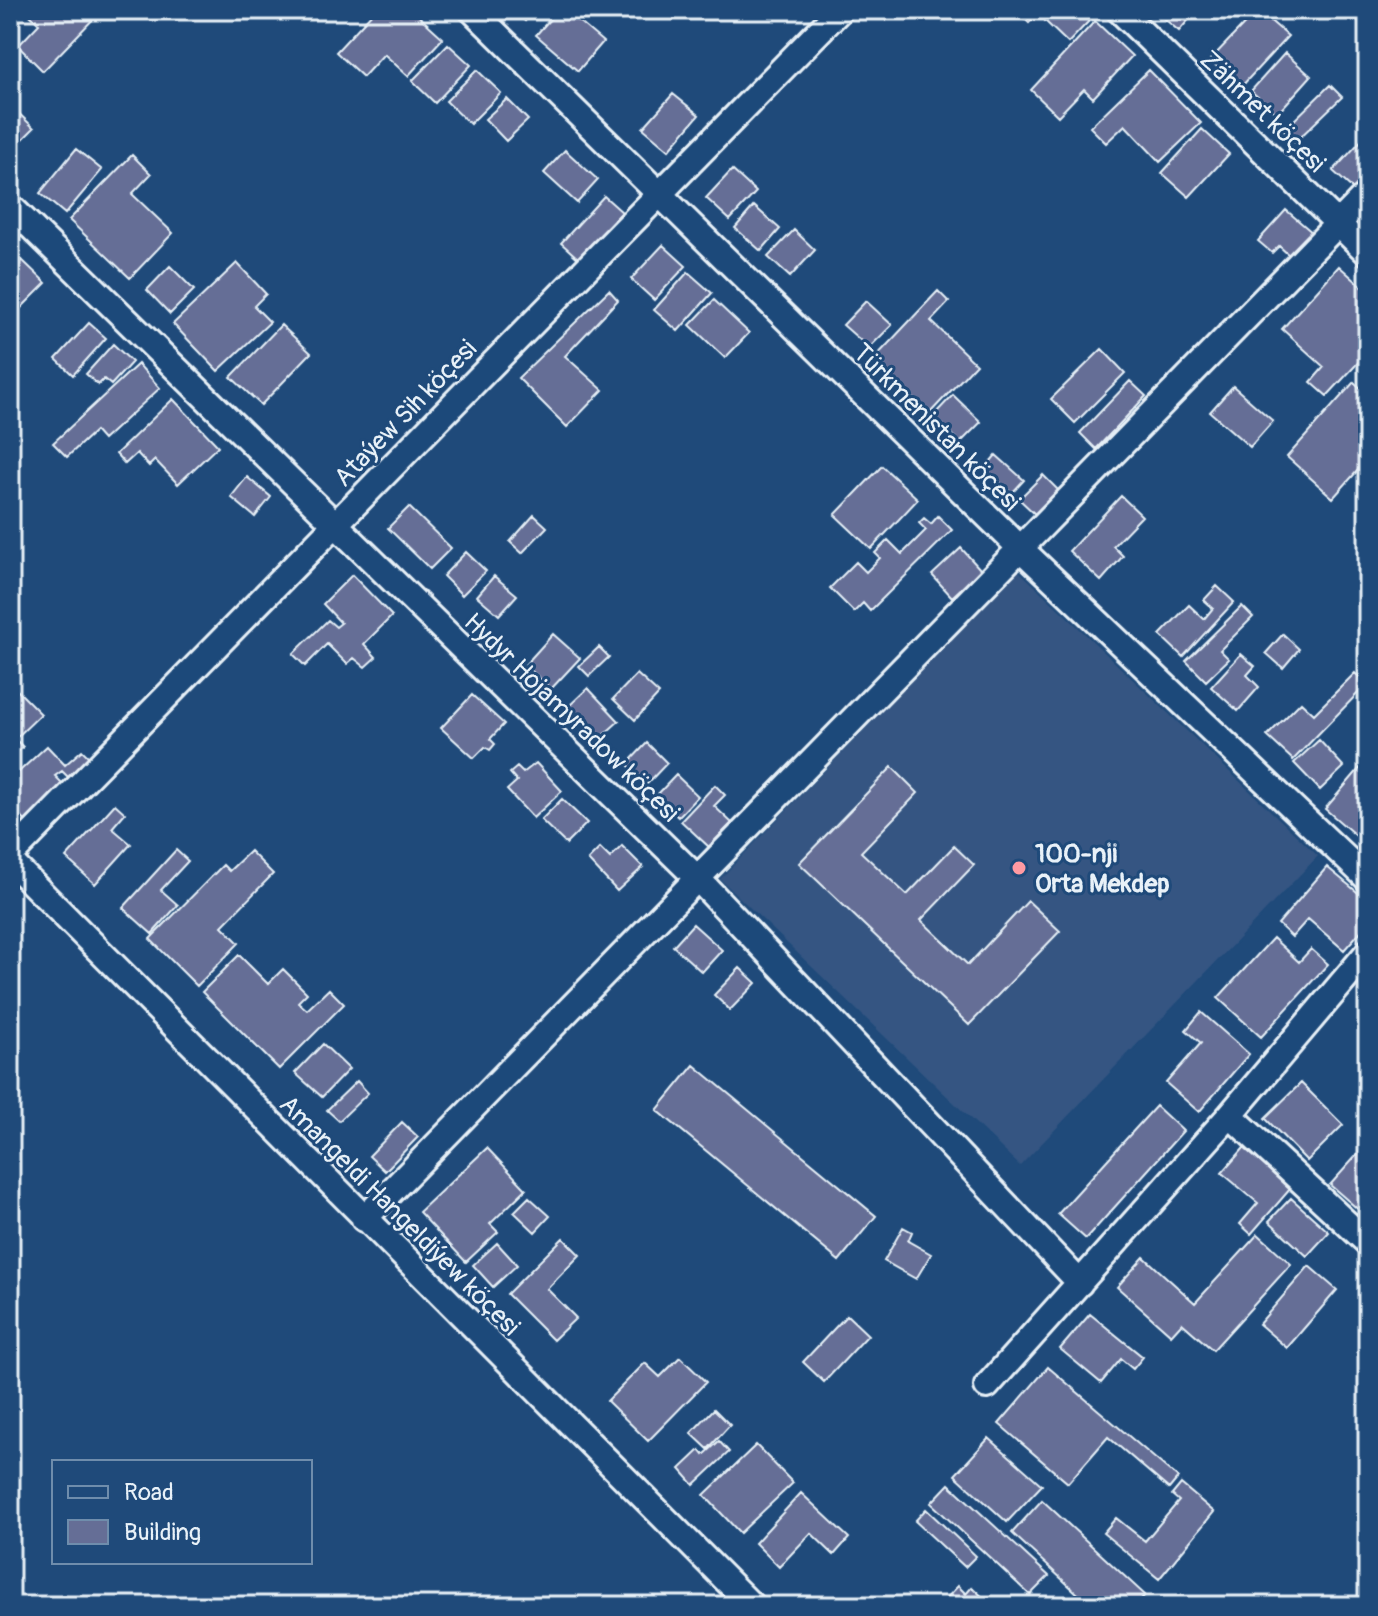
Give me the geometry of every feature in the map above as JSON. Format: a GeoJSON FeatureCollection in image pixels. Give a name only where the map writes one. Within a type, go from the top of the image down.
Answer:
{"type":"FeatureCollection","features":[{"type":"Feature","properties":{"kind":"street","name":"Türkmenistan köçesi"},"geometry":{"type":"LineString","coordinates":[[472,10],[1021,549],[1368,879]]}},
{"type":"Feature","properties":{"kind":"street","name":"Ataýew Sih köçesi"},"geometry":{"type":"LineString","coordinates":[[10,858],[840,10]]}},
{"type":"Feature","properties":{"kind":"street","name":"Zähmet köçesi"},"geometry":{"type":"LineString","coordinates":[[1119,10],[1368,253]]}},
{"type":"Feature","properties":{"kind":"street"},"geometry":{"type":"LineString","coordinates":[[364,1219],[1368,193]]}},
{"type":"Feature","properties":{"kind":"street","name":"Hydyr Hojamyradow köçesi"},"geometry":{"type":"LineString","coordinates":[[10,206],[699,880],[1080,1283]]}},
{"type":"Feature","properties":{"kind":"street","name":"Amangeldi Hangeldiýew köçesi"},"geometry":{"type":"LineString","coordinates":[[10,858],[364,1219],[752,1606]]}},
{"type":"Feature","properties":{"kind":"street"},"geometry":{"type":"LineString","coordinates":[[987,1386],[1230,1115],[1368,952]]}},
{"type":"Feature","properties":{"kind":"street"},"geometry":{"type":"LineString","coordinates":[[1230,1115],[1368,1243]]}},
{"type":"Feature","properties":{"kind":"shaded area","name":"100-nji Orta Mekdep"},"geometry":{"type":"Polygon","coordinates":[[[1018,570],[1318,856],[1020,1166],[720,879],[1018,570]]]}},
{"type":"Feature","properties":{"kind":"building"},"geometry":{"type":"Polygon","coordinates":[[[25,10],[102,10],[43,71],[18,46],[39,24],[25,10]]]}},
{"type":"Feature","properties":{"kind":"building"},"geometry":{"type":"Polygon","coordinates":[[[375,10],[412,10],[443,38],[408,76],[384,54],[363,77],[336,52],[375,10]]]}},
{"type":"Feature","properties":{"kind":"building"},"geometry":{"type":"Polygon","coordinates":[[[512,10],[534,10],[525,21],[512,10]]]}},
{"type":"Feature","properties":{"kind":"building"},"geometry":{"type":"Polygon","coordinates":[[[558,10],[586,10],[577,20],[603,42],[578,71],[536,35],[558,10]]]}},
{"type":"Feature","properties":{"kind":"building"},"geometry":{"type":"Polygon","coordinates":[[[1016,10],[1041,10],[1029,23],[1016,10]]]}},
{"type":"Feature","properties":{"kind":"building"},"geometry":{"type":"Polygon","coordinates":[[[1055,10],[1077,10],[1089,21],[1068,43],[1045,21],[1055,10]]]}},
{"type":"Feature","properties":{"kind":"building"},"geometry":{"type":"Polygon","coordinates":[[[1154,10],[1197,10],[1179,31],[1154,10]]]}},
{"type":"Feature","properties":{"kind":"building"},"geometry":{"type":"Polygon","coordinates":[[[1258,10],[1288,36],[1240,88],[1210,60],[1258,10]]]}},
{"type":"Feature","properties":{"kind":"building"},"geometry":{"type":"Polygon","coordinates":[[[1095,21],[1132,56],[1093,98],[1084,89],[1058,116],[1031,90],[1095,21]]]}},
{"type":"Feature","properties":{"kind":"building"},"geometry":{"type":"Polygon","coordinates":[[[448,44],[471,65],[435,103],[412,81],[448,44]]]}},
{"type":"Feature","properties":{"kind":"building"},"geometry":{"type":"Polygon","coordinates":[[[1285,53],[1311,76],[1277,114],[1251,91],[1285,53]]]}},
{"type":"Feature","properties":{"kind":"building"},"geometry":{"type":"Polygon","coordinates":[[[477,70],[501,93],[470,124],[446,101],[477,70]]]}},
{"type":"Feature","properties":{"kind":"building"},"geometry":{"type":"Polygon","coordinates":[[[1149,70],[1201,123],[1160,162],[1125,125],[1106,143],[1090,127],[1149,70]]]}},
{"type":"Feature","properties":{"kind":"building"},"geometry":{"type":"Polygon","coordinates":[[[1330,85],[1342,97],[1295,142],[1284,130],[1330,85]]]}},
{"type":"Feature","properties":{"kind":"building"},"geometry":{"type":"Polygon","coordinates":[[[673,94],[699,115],[669,150],[643,128],[673,94]]]}},
{"type":"Feature","properties":{"kind":"building"},"geometry":{"type":"Polygon","coordinates":[[[507,99],[528,120],[506,141],[485,119],[507,99]]]}},
{"type":"Feature","properties":{"kind":"building"},"geometry":{"type":"Polygon","coordinates":[[[10,105],[34,128],[10,152],[10,105]]]}},
{"type":"Feature","properties":{"kind":"building"},"geometry":{"type":"Polygon","coordinates":[[[1202,129],[1229,154],[1189,197],[1162,173],[1202,129]]]}},
{"type":"Feature","properties":{"kind":"building"},"geometry":{"type":"Polygon","coordinates":[[[1368,133],[1368,175],[1354,190],[1333,171],[1368,133]]]}},
{"type":"Feature","properties":{"kind":"building"},"geometry":{"type":"Polygon","coordinates":[[[76,149],[102,170],[65,214],[40,193],[76,149]]]}},
{"type":"Feature","properties":{"kind":"building"},"geometry":{"type":"Polygon","coordinates":[[[565,150],[598,180],[577,203],[544,173],[565,150]]]}},
{"type":"Feature","properties":{"kind":"building"},"geometry":{"type":"Polygon","coordinates":[[[132,155],[151,174],[132,194],[173,233],[130,278],[69,220],[132,155]]]}},
{"type":"Feature","properties":{"kind":"building"},"geometry":{"type":"Polygon","coordinates":[[[732,170],[756,192],[730,220],[706,198],[732,170]]]}},
{"type":"Feature","properties":{"kind":"building"},"geometry":{"type":"Polygon","coordinates":[[[604,196],[622,212],[579,259],[561,243],[604,196]]]}},
{"type":"Feature","properties":{"kind":"building"},"geometry":{"type":"Polygon","coordinates":[[[754,206],[780,229],[761,251],[735,228],[754,206]]]}},
{"type":"Feature","properties":{"kind":"building"},"geometry":{"type":"Polygon","coordinates":[[[1286,210],[1313,233],[1291,257],[1279,246],[1272,253],[1258,241],[1286,210]]]}},
{"type":"Feature","properties":{"kind":"building"},"geometry":{"type":"Polygon","coordinates":[[[794,230],[815,250],[790,277],[768,257],[794,230]]]}},
{"type":"Feature","properties":{"kind":"building"},"geometry":{"type":"Polygon","coordinates":[[[663,245],[686,266],[654,300],[631,279],[663,245]]]}},
{"type":"Feature","properties":{"kind":"building"},"geometry":{"type":"Polygon","coordinates":[[[22,260],[46,283],[20,309],[10,299],[10,273],[22,260]]]}},
{"type":"Feature","properties":{"kind":"building"},"geometry":{"type":"Polygon","coordinates":[[[237,263],[266,294],[254,306],[270,322],[218,371],[173,324],[237,263]]]}},
{"type":"Feature","properties":{"kind":"building"},"geometry":{"type":"Polygon","coordinates":[[[170,266],[194,290],[170,314],[147,290],[170,266]]]}},
{"type":"Feature","properties":{"kind":"building"},"geometry":{"type":"Polygon","coordinates":[[[1339,266],[1368,292],[1368,352],[1327,396],[1311,382],[1324,367],[1282,329],[1339,266]]]}},
{"type":"Feature","properties":{"kind":"building"},"geometry":{"type":"Polygon","coordinates":[[[688,272],[712,293],[678,331],[654,310],[688,272]]]}},
{"type":"Feature","properties":{"kind":"building"},"geometry":{"type":"Polygon","coordinates":[[[609,290],[618,300],[565,356],[603,390],[567,427],[518,378],[609,290]]]}},
{"type":"Feature","properties":{"kind":"building"},"geometry":{"type":"Polygon","coordinates":[[[938,291],[949,302],[931,321],[976,364],[929,414],[872,361],[938,291]]]}},
{"type":"Feature","properties":{"kind":"building"},"geometry":{"type":"Polygon","coordinates":[[[714,300],[749,333],[725,358],[690,325],[714,300]]]}},
{"type":"Feature","properties":{"kind":"building"},"geometry":{"type":"Polygon","coordinates":[[[866,301],[892,325],[869,348],[843,325],[866,301]]]}},
{"type":"Feature","properties":{"kind":"building"},"geometry":{"type":"Polygon","coordinates":[[[89,323],[106,338],[73,375],[56,359],[89,323]]]}},
{"type":"Feature","properties":{"kind":"building"},"geometry":{"type":"Polygon","coordinates":[[[281,325],[311,353],[261,405],[231,377],[281,325]]]}},
{"type":"Feature","properties":{"kind":"building"},"geometry":{"type":"Polygon","coordinates":[[[113,344],[132,362],[111,385],[104,379],[98,385],[86,374],[113,344]]]}},
{"type":"Feature","properties":{"kind":"building"},"geometry":{"type":"Polygon","coordinates":[[[1102,349],[1125,373],[1075,423],[1051,399],[1102,349]]]}},
{"type":"Feature","properties":{"kind":"building"},"geometry":{"type":"Polygon","coordinates":[[[138,364],[160,388],[103,440],[95,431],[67,457],[53,443],[138,364]]]}},
{"type":"Feature","properties":{"kind":"building"},"geometry":{"type":"Polygon","coordinates":[[[1130,381],[1146,396],[1096,449],[1080,433],[1130,381]]]}},
{"type":"Feature","properties":{"kind":"building"},"geometry":{"type":"Polygon","coordinates":[[[1354,382],[1368,395],[1368,459],[1333,498],[1287,457],[1354,382]]]}},
{"type":"Feature","properties":{"kind":"building"},"geometry":{"type":"Polygon","coordinates":[[[1233,386],[1273,421],[1250,447],[1210,412],[1233,386]]]}},
{"type":"Feature","properties":{"kind":"building"},"geometry":{"type":"Polygon","coordinates":[[[953,395],[981,422],[960,443],[933,416],[953,395]]]}},
{"type":"Feature","properties":{"kind":"building"},"geometry":{"type":"Polygon","coordinates":[[[173,399],[218,446],[178,484],[155,460],[149,466],[137,453],[125,464],[116,454],[173,399]]]}},
{"type":"Feature","properties":{"kind":"building"},"geometry":{"type":"Polygon","coordinates":[[[996,455],[1024,480],[1012,493],[984,469],[996,455]]]}},
{"type":"Feature","properties":{"kind":"building"},"geometry":{"type":"Polygon","coordinates":[[[882,466],[918,499],[871,549],[835,515],[882,466]]]}},
{"type":"Feature","properties":{"kind":"building"},"geometry":{"type":"Polygon","coordinates":[[[1043,475],[1059,491],[1036,515],[1019,499],[1043,475]]]}},
{"type":"Feature","properties":{"kind":"building"},"geometry":{"type":"Polygon","coordinates":[[[247,477],[271,497],[255,517],[231,497],[247,477]]]}},
{"type":"Feature","properties":{"kind":"building"},"geometry":{"type":"Polygon","coordinates":[[[1121,496],[1142,516],[1113,546],[1123,556],[1101,581],[1069,551],[1121,496]]]}},
{"type":"Feature","properties":{"kind":"building"},"geometry":{"type":"Polygon","coordinates":[[[409,507],[451,548],[430,569],[388,528],[409,507]]]}},
{"type":"Feature","properties":{"kind":"building"},"geometry":{"type":"Polygon","coordinates":[[[534,515],[547,527],[522,553],[510,542],[534,515]]]}},
{"type":"Feature","properties":{"kind":"building"},"geometry":{"type":"Polygon","coordinates":[[[938,516],[952,530],[870,611],[863,603],[854,612],[830,588],[856,562],[866,572],[880,558],[875,553],[888,540],[902,554],[926,530],[919,523],[924,518],[931,524],[938,516]]]}},
{"type":"Feature","properties":{"kind":"building"},"geometry":{"type":"Polygon","coordinates":[[[961,548],[981,570],[952,597],[932,575],[961,548]]]}},
{"type":"Feature","properties":{"kind":"building"},"geometry":{"type":"Polygon","coordinates":[[[466,552],[486,571],[462,595],[443,576],[466,552]]]}},
{"type":"Feature","properties":{"kind":"building"},"geometry":{"type":"Polygon","coordinates":[[[352,575],[392,616],[364,644],[376,657],[365,667],[354,658],[347,664],[327,644],[305,666],[293,654],[328,620],[336,627],[341,623],[323,604],[352,575]]]}},
{"type":"Feature","properties":{"kind":"building"},"geometry":{"type":"Polygon","coordinates":[[[494,576],[517,595],[499,615],[477,596],[494,576]]]}},
{"type":"Feature","properties":{"kind":"building"},"geometry":{"type":"Polygon","coordinates":[[[1217,586],[1234,602],[1183,657],[1160,635],[1189,605],[1204,619],[1213,608],[1204,600],[1217,586]]]}},
{"type":"Feature","properties":{"kind":"building"},"geometry":{"type":"Polygon","coordinates":[[[1242,606],[1253,617],[1220,650],[1229,659],[1206,681],[1186,661],[1242,606]]]}},
{"type":"Feature","properties":{"kind":"building"},"geometry":{"type":"Polygon","coordinates":[[[553,634],[580,658],[551,689],[525,665],[553,634]]]}},
{"type":"Feature","properties":{"kind":"building"},"geometry":{"type":"Polygon","coordinates":[[[1283,634],[1299,649],[1283,668],[1266,653],[1283,634]]]}},
{"type":"Feature","properties":{"kind":"building"},"geometry":{"type":"Polygon","coordinates":[[[599,647],[609,657],[589,676],[579,666],[599,647]]]}},
{"type":"Feature","properties":{"kind":"building"},"geometry":{"type":"Polygon","coordinates":[[[1241,654],[1255,666],[1247,675],[1259,687],[1238,711],[1211,687],[1241,654]]]}},
{"type":"Feature","properties":{"kind":"building"},"geometry":{"type":"Polygon","coordinates":[[[1355,673],[1367,684],[1293,760],[1267,736],[1301,702],[1314,714],[1355,673]]]}},
{"type":"Feature","properties":{"kind":"building"},"geometry":{"type":"Polygon","coordinates":[[[637,674],[659,694],[635,720],[613,699],[637,674]]]}},
{"type":"Feature","properties":{"kind":"building"},"geometry":{"type":"Polygon","coordinates":[[[588,688],[619,721],[600,738],[569,706],[588,688]]]}},
{"type":"Feature","properties":{"kind":"building"},"geometry":{"type":"Polygon","coordinates":[[[16,689],[41,714],[15,739],[23,747],[10,759],[10,717],[15,711],[10,706],[10,695],[16,689]]]}},
{"type":"Feature","properties":{"kind":"building"},"geometry":{"type":"Polygon","coordinates":[[[472,695],[504,724],[490,739],[495,744],[490,750],[485,747],[474,758],[441,728],[472,695]]]}},
{"type":"Feature","properties":{"kind":"building"},"geometry":{"type":"Polygon","coordinates":[[[1319,740],[1344,767],[1320,790],[1294,763],[1319,740]]]}},
{"type":"Feature","properties":{"kind":"building"},"geometry":{"type":"Polygon","coordinates":[[[647,743],[667,763],[647,784],[627,764],[647,743]]]}},
{"type":"Feature","properties":{"kind":"building"},"geometry":{"type":"Polygon","coordinates":[[[47,746],[65,765],[82,750],[91,759],[70,779],[62,771],[55,776],[67,788],[28,824],[10,805],[10,780],[47,746]]]}},
{"type":"Feature","properties":{"kind":"building"},"geometry":{"type":"Polygon","coordinates":[[[536,763],[562,791],[533,818],[507,790],[517,781],[510,773],[517,767],[523,773],[536,763]]]}},
{"type":"Feature","properties":{"kind":"building"},"geometry":{"type":"Polygon","coordinates":[[[892,767],[918,793],[861,852],[907,895],[954,846],[974,865],[921,920],[968,965],[1028,901],[1060,931],[969,1025],[799,863],[892,767]]]}},
{"type":"Feature","properties":{"kind":"building"},"geometry":{"type":"Polygon","coordinates":[[[1360,768],[1368,775],[1368,846],[1325,809],[1360,768]]]}},
{"type":"Feature","properties":{"kind":"building"},"geometry":{"type":"Polygon","coordinates":[[[676,775],[698,796],[678,817],[656,796],[676,775]]]}},
{"type":"Feature","properties":{"kind":"building"},"geometry":{"type":"Polygon","coordinates":[[[715,785],[725,795],[714,806],[732,823],[709,847],[681,821],[715,785]]]}},
{"type":"Feature","properties":{"kind":"building"},"geometry":{"type":"Polygon","coordinates":[[[562,799],[587,823],[566,844],[541,820],[562,799]]]}},
{"type":"Feature","properties":{"kind":"building"},"geometry":{"type":"Polygon","coordinates":[[[115,804],[125,813],[112,828],[131,844],[95,884],[66,858],[115,804]]]}},
{"type":"Feature","properties":{"kind":"building"},"geometry":{"type":"Polygon","coordinates":[[[622,846],[643,867],[617,891],[588,860],[600,848],[610,858],[622,846]]]}},
{"type":"Feature","properties":{"kind":"building"},"geometry":{"type":"Polygon","coordinates":[[[176,850],[188,861],[161,890],[178,905],[152,934],[123,908],[176,850]]]}},
{"type":"Feature","properties":{"kind":"building"},"geometry":{"type":"Polygon","coordinates":[[[250,851],[273,874],[222,926],[239,943],[197,986],[150,939],[223,865],[229,871],[250,851]]]}},
{"type":"Feature","properties":{"kind":"building"},"geometry":{"type":"Polygon","coordinates":[[[1327,867],[1368,901],[1368,923],[1344,950],[1308,919],[1292,937],[1278,924],[1327,867]]]}},
{"type":"Feature","properties":{"kind":"building"},"geometry":{"type":"Polygon","coordinates":[[[693,924],[722,950],[702,972],[673,946],[693,924]]]}},
{"type":"Feature","properties":{"kind":"building"},"geometry":{"type":"Polygon","coordinates":[[[1273,938],[1299,962],[1311,949],[1328,964],[1261,1037],[1218,998],[1273,938]]]}},
{"type":"Feature","properties":{"kind":"building"},"geometry":{"type":"Polygon","coordinates":[[[239,955],[268,984],[283,969],[307,993],[298,1002],[307,1010],[329,989],[344,1004],[279,1069],[202,992],[239,955]]]}},
{"type":"Feature","properties":{"kind":"building"},"geometry":{"type":"Polygon","coordinates":[[[740,968],[756,983],[730,1010],[714,995],[740,968]]]}},
{"type":"Feature","properties":{"kind":"building"},"geometry":{"type":"Polygon","coordinates":[[[1201,1012],[1249,1054],[1199,1112],[1166,1083],[1201,1043],[1186,1030],[1201,1012]]]}},
{"type":"Feature","properties":{"kind":"building"},"geometry":{"type":"Polygon","coordinates":[[[323,1044],[349,1069],[322,1097],[295,1073],[323,1044]]]}},
{"type":"Feature","properties":{"kind":"building"},"geometry":{"type":"Polygon","coordinates":[[[694,1065],[876,1216],[839,1261],[657,1110],[694,1065]]]}},
{"type":"Feature","properties":{"kind":"building"},"geometry":{"type":"Polygon","coordinates":[[[357,1081],[368,1093],[339,1121],[327,1110],[357,1081]]]}},
{"type":"Feature","properties":{"kind":"building"},"geometry":{"type":"Polygon","coordinates":[[[1301,1083],[1343,1125],[1307,1161],[1265,1118],[1301,1083]]]}},
{"type":"Feature","properties":{"kind":"building"},"geometry":{"type":"Polygon","coordinates":[[[1156,1106],[1183,1131],[1086,1239],[1058,1214],[1156,1106]]]}},
{"type":"Feature","properties":{"kind":"building"},"geometry":{"type":"Polygon","coordinates":[[[402,1122],[418,1137],[385,1171],[369,1156],[402,1122]]]}},
{"type":"Feature","properties":{"kind":"building"},"geometry":{"type":"Polygon","coordinates":[[[1365,1146],[1368,1148],[1368,1218],[1330,1185],[1365,1146]]]}},
{"type":"Feature","properties":{"kind":"building"},"geometry":{"type":"Polygon","coordinates":[[[487,1148],[526,1189],[490,1224],[498,1232],[466,1262],[419,1212],[487,1148]]]}},
{"type":"Feature","properties":{"kind":"building"},"geometry":{"type":"Polygon","coordinates":[[[1244,1148],[1291,1188],[1251,1234],[1240,1224],[1258,1203],[1222,1173],[1244,1148]]]}},
{"type":"Feature","properties":{"kind":"building"},"geometry":{"type":"Polygon","coordinates":[[[529,1197],[550,1216],[535,1232],[514,1212],[529,1197]]]}},
{"type":"Feature","properties":{"kind":"building"},"geometry":{"type":"Polygon","coordinates":[[[1291,1198],[1329,1232],[1307,1256],[1269,1221],[1291,1198]]]}},
{"type":"Feature","properties":{"kind":"building"},"geometry":{"type":"Polygon","coordinates":[[[903,1227],[912,1232],[908,1241],[931,1254],[916,1279],[884,1261],[903,1227]]]}},
{"type":"Feature","properties":{"kind":"building"},"geometry":{"type":"Polygon","coordinates":[[[1258,1234],[1291,1264],[1213,1350],[1182,1323],[1171,1335],[1117,1287],[1144,1257],[1195,1303],[1258,1234]]]}},
{"type":"Feature","properties":{"kind":"building"},"geometry":{"type":"Polygon","coordinates":[[[563,1238],[580,1255],[547,1289],[576,1318],[553,1340],[507,1294],[563,1238]]]}},
{"type":"Feature","properties":{"kind":"building"},"geometry":{"type":"Polygon","coordinates":[[[497,1243],[517,1265],[493,1287],[473,1265],[497,1243]]]}},
{"type":"Feature","properties":{"kind":"building"},"geometry":{"type":"Polygon","coordinates":[[[1309,1266],[1337,1290],[1287,1348],[1259,1324],[1309,1266]]]}},
{"type":"Feature","properties":{"kind":"building"},"geometry":{"type":"Polygon","coordinates":[[[1090,1314],[1143,1357],[1133,1369],[1121,1359],[1101,1383],[1060,1349],[1090,1314]]]}},
{"type":"Feature","properties":{"kind":"building"},"geometry":{"type":"Polygon","coordinates":[[[847,1315],[868,1335],[824,1382],[803,1362],[847,1315]]]}},
{"type":"Feature","properties":{"kind":"building"},"geometry":{"type":"Polygon","coordinates":[[[680,1357],[706,1382],[648,1441],[607,1401],[645,1363],[660,1377],[680,1357]]]}},
{"type":"Feature","properties":{"kind":"building"},"geometry":{"type":"Polygon","coordinates":[[[1048,1367],[1178,1478],[1169,1489],[1108,1437],[1068,1483],[999,1424],[1048,1367]]]}},
{"type":"Feature","properties":{"kind":"building"},"geometry":{"type":"Polygon","coordinates":[[[714,1409],[730,1425],[708,1449],[691,1433],[714,1409]]]}},
{"type":"Feature","properties":{"kind":"building"},"geometry":{"type":"Polygon","coordinates":[[[989,1438],[1042,1485],[1007,1522],[955,1475],[989,1438]]]}},
{"type":"Feature","properties":{"kind":"building"},"geometry":{"type":"Polygon","coordinates":[[[719,1441],[729,1452],[694,1485],[680,1469],[700,1450],[704,1455],[719,1441]]]}},
{"type":"Feature","properties":{"kind":"building"},"geometry":{"type":"Polygon","coordinates":[[[756,1445],[793,1483],[740,1533],[704,1495],[756,1445]]]}},
{"type":"Feature","properties":{"kind":"building"},"geometry":{"type":"Polygon","coordinates":[[[949,1484],[1049,1576],[1030,1595],[931,1503],[949,1484]]]}},
{"type":"Feature","properties":{"kind":"building"},"geometry":{"type":"Polygon","coordinates":[[[1181,1484],[1214,1512],[1159,1579],[1103,1533],[1116,1518],[1145,1541],[1179,1501],[1172,1495],[1181,1484]]]}},
{"type":"Feature","properties":{"kind":"building"},"geometry":{"type":"Polygon","coordinates":[[[801,1493],[849,1538],[834,1555],[811,1533],[779,1567],[755,1543],[801,1493]]]}},
{"type":"Feature","properties":{"kind":"building"},"geometry":{"type":"Polygon","coordinates":[[[1042,1500],[1145,1595],[1135,1606],[1091,1606],[1012,1533],[1042,1500]]]}},
{"type":"Feature","properties":{"kind":"building"},"geometry":{"type":"Polygon","coordinates":[[[926,1509],[976,1556],[965,1567],[915,1521],[926,1509]]]}},
{"type":"Feature","properties":{"kind":"building"},"geometry":{"type":"Polygon","coordinates":[[[958,1586],[966,1594],[972,1587],[992,1606],[944,1606],[942,1603],[958,1586]]]}},
{"type":"Feature","properties":{"kind":"place","name":"100-nji Orta Mekdep"},"geometry":{"type":"Point","coordinates":[1019,868]}}]}
